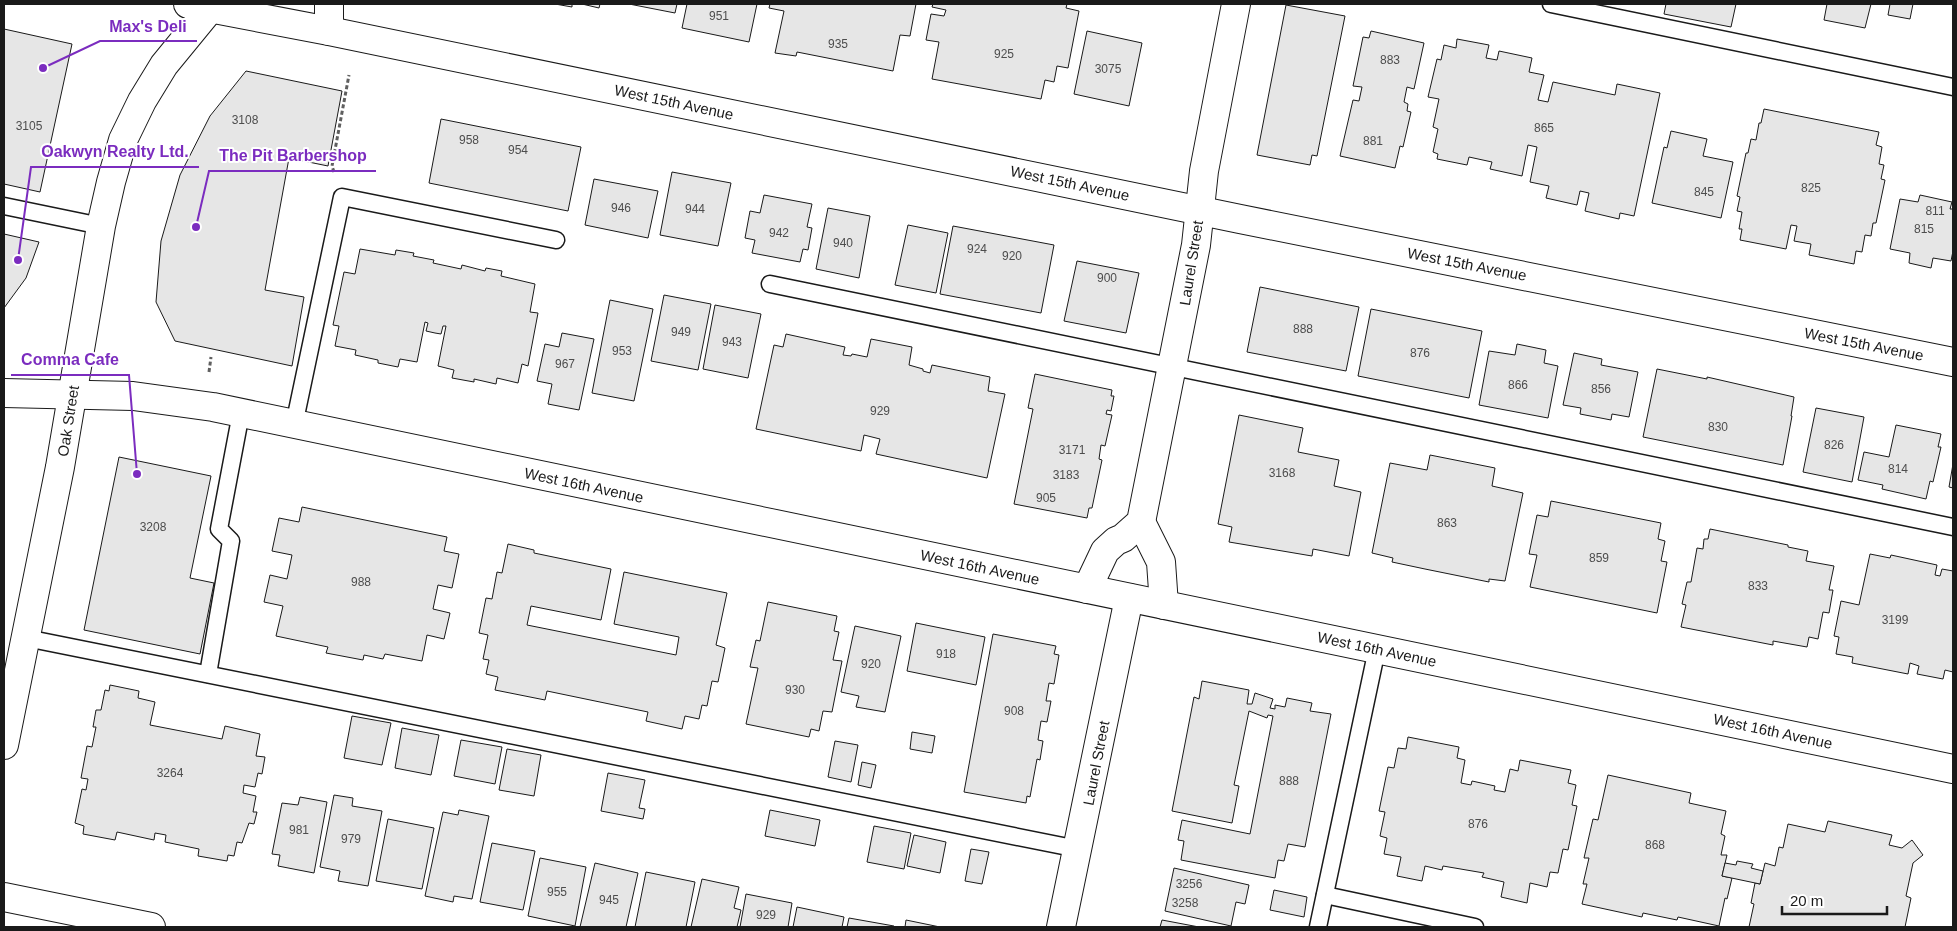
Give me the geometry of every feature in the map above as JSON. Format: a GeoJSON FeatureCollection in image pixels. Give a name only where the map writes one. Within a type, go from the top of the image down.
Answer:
{"type":"FeatureCollection","features":[{"type":"Feature","properties":{"kind":"street"},"geometry":{"type":"LineString","coordinates":[[329,4],[329,31]]}},
{"type":"Feature","properties":{"kind":"street","name":"Laurel Street"},"geometry":{"type":"LineString","coordinates":[[1141,522],[1196,245],[1204,171],[1236,4]]}},
{"type":"Feature","properties":{"kind":"street","name":"West 15th Avenue"},"geometry":{"type":"LineString","coordinates":[[204,5],[1200,210],[1953,362]]}},
{"type":"Feature","properties":{"kind":"street","name":"Oak Street"},"geometry":{"type":"LineString","coordinates":[[4,745],[60,467],[101,226],[111,182],[123,140],[142,101],[204,5]]}},
{"type":"Feature","properties":{"kind":"street","name":"West 16th Avenue"},"geometry":{"type":"LineString","coordinates":[[4,393],[133,396],[241,413],[1953,769]]}},
{"type":"Feature","properties":{"kind":"street"},"geometry":{"type":"LineString","coordinates":[[1088,589],[1106,551],[1141,522],[1162,562],[1164,604]]}},
{"type":"Feature","properties":{"kind":"street","name":"Laurel Street"},"geometry":{"type":"LineString","coordinates":[[1061,927],[1129,598]]}},
{"type":"Feature","properties":{"kind":"street"},"geometry":{"type":"LineString","coordinates":[[4,898],[151,927]]}},
{"type":"Feature","properties":{"kind":"lane"},"geometry":{"type":"LineString","coordinates":[[1551,4],[1953,88]]}},
{"type":"Feature","properties":{"kind":"lane"},"geometry":{"type":"LineString","coordinates":[[294,425],[342,196],[556,240]]}},
{"type":"Feature","properties":{"kind":"lane"},"geometry":{"type":"LineString","coordinates":[[4,206],[101,226]]}},
{"type":"Feature","properties":{"kind":"lane"},"geometry":{"type":"LineString","coordinates":[[770,284],[1953,527]]}},
{"type":"Feature","properties":{"kind":"lane"},"geometry":{"type":"LineString","coordinates":[[208,674],[231,541],[219,529],[241,413]]}},
{"type":"Feature","properties":{"kind":"lane"},"geometry":{"type":"LineString","coordinates":[[26,638],[1078,849]]}},
{"type":"Feature","properties":{"kind":"lane"},"geometry":{"type":"LineString","coordinates":[[1318,927],[1377,649]]}},
{"type":"Feature","properties":{"kind":"lane"},"geometry":{"type":"LineString","coordinates":[[1325,895],[1476,927]]}},
{"type":"Feature","properties":{"kind":"path"},"geometry":{"type":"LineString","coordinates":[[342,196],[332,166],[349,75]]}},
{"type":"Feature","properties":{"kind":"path"},"geometry":{"type":"LineString","coordinates":[[209,372],[211,357]]}},
{"type":"Feature","properties":{"kind":"building"},"geometry":{"type":"Polygon","coordinates":[[[555,4],[572,4],[572,7],[555,4]]]}},
{"type":"Feature","properties":{"kind":"building"},"geometry":{"type":"Polygon","coordinates":[[[582,4],[600,4],[599,8],[582,4]]]}},
{"type":"Feature","properties":{"kind":"building"},"geometry":{"type":"Polygon","coordinates":[[[629,4],[677,4],[675,13],[629,4]]]}},
{"type":"Feature","properties":{"kind":"building"},"geometry":{"type":"Polygon","coordinates":[[[687,4],[757,4],[749,42],[682,28],[687,4]]]}},
{"type":"Feature","properties":{"kind":"building"},"geometry":{"type":"Polygon","coordinates":[[[770,4],[916,4],[910,36],[900,35],[893,71],[797,52],[796,56],[775,53],[784,11],[769,8],[770,4]]]}},
{"type":"Feature","properties":{"kind":"building"},"geometry":{"type":"Polygon","coordinates":[[[933,4],[1067,4],[1066,8],[1079,11],[1068,68],[1057,66],[1054,82],[1045,80],[1041,99],[932,79],[939,42],[926,40],[931,14],[944,16],[946,10],[932,7],[933,4]]]}},
{"type":"Feature","properties":{"kind":"building"},"geometry":{"type":"Polygon","coordinates":[[[1666,4],[1736,4],[1731,27],[1664,14],[1666,4]]]}},
{"type":"Feature","properties":{"kind":"building"},"geometry":{"type":"Polygon","coordinates":[[[1827,4],[1871,4],[1865,28],[1824,20],[1827,4]]]}},
{"type":"Feature","properties":{"kind":"building"},"geometry":{"type":"Polygon","coordinates":[[[1890,4],[1913,4],[1910,19],[1888,15],[1890,4]]]}},
{"type":"Feature","properties":{"kind":"building"},"geometry":{"type":"Polygon","coordinates":[[[1286,5],[1345,16],[1317,156],[1312,155],[1310,165],[1257,155],[1286,5]]]}},
{"type":"Feature","properties":{"kind":"building"},"geometry":{"type":"Polygon","coordinates":[[[4,29],[72,44],[40,192],[4,184],[4,29]]]}},
{"type":"Feature","properties":{"kind":"building"},"geometry":{"type":"Polygon","coordinates":[[[1087,31],[1142,43],[1129,106],[1074,94],[1087,31]]]}},
{"type":"Feature","properties":{"kind":"building"},"geometry":{"type":"Polygon","coordinates":[[[1371,31],[1424,43],[1414,89],[1407,87],[1404,102],[1408,104],[1407,111],[1411,112],[1403,147],[1400,146],[1395,168],[1340,156],[1353,100],[1359,101],[1362,87],[1353,86],[1363,37],[1369,38],[1371,31]]]}},
{"type":"Feature","properties":{"kind":"building"},"geometry":{"type":"Polygon","coordinates":[[[1457,39],[1489,45],[1486,58],[1497,60],[1499,51],[1532,58],[1529,72],[1544,75],[1538,100],[1548,102],[1553,82],[1615,95],[1617,84],[1660,93],[1634,216],[1620,213],[1619,219],[1585,211],[1589,193],[1580,191],[1577,205],[1546,198],[1549,186],[1530,182],[1537,147],[1528,145],[1522,176],[1490,169],[1492,162],[1469,157],[1467,165],[1437,159],[1438,154],[1433,152],[1438,129],[1433,127],[1439,99],[1428,97],[1437,59],[1441,60],[1444,45],[1456,48],[1457,39]]]}},
{"type":"Feature","properties":{"kind":"building"},"geometry":{"type":"Polygon","coordinates":[[[246,71],[342,91],[328,166],[289,158],[265,290],[304,297],[292,366],[175,341],[156,302],[161,241],[180,175],[210,116],[246,71]]]}},
{"type":"Feature","properties":{"kind":"building"},"geometry":{"type":"Polygon","coordinates":[[[1764,109],[1879,132],[1876,145],[1882,147],[1879,164],[1884,165],[1881,179],[1885,180],[1876,223],[1873,223],[1871,236],[1865,235],[1862,252],[1856,251],[1854,264],[1809,255],[1811,244],[1794,241],[1797,226],[1791,225],[1786,249],[1740,240],[1742,229],[1739,229],[1742,212],[1737,211],[1740,197],[1737,196],[1746,153],[1748,153],[1751,139],[1756,140],[1764,109]]]}},
{"type":"Feature","properties":{"kind":"building"},"geometry":{"type":"Polygon","coordinates":[[[441,119],[581,147],[568,211],[429,183],[441,119]]]}},
{"type":"Feature","properties":{"kind":"building"},"geometry":{"type":"Polygon","coordinates":[[[1671,131],[1707,139],[1703,156],[1733,162],[1721,218],[1652,203],[1664,147],[1667,148],[1671,131]]]}},
{"type":"Feature","properties":{"kind":"building"},"geometry":{"type":"Polygon","coordinates":[[[672,172],[731,183],[718,246],[660,235],[672,172]]]}},
{"type":"Feature","properties":{"kind":"building"},"geometry":{"type":"Polygon","coordinates":[[[594,179],[658,191],[648,238],[585,225],[594,179]]]}},
{"type":"Feature","properties":{"kind":"building"},"geometry":{"type":"Polygon","coordinates":[[[764,195],[812,204],[807,227],[812,228],[808,250],[803,249],[800,262],[752,253],[755,240],[745,238],[750,211],[760,213],[764,195]]]}},
{"type":"Feature","properties":{"kind":"building"},"geometry":{"type":"Polygon","coordinates":[[[1920,195],[1952,202],[1950,209],[1953,209],[1953,251],[1951,261],[1933,258],[1931,268],[1909,263],[1910,253],[1890,249],[1900,199],[1918,202],[1920,195]]]}},
{"type":"Feature","properties":{"kind":"building"},"geometry":{"type":"Polygon","coordinates":[[[828,208],[870,216],[859,278],[816,269],[828,208]]]}},
{"type":"Feature","properties":{"kind":"building"},"geometry":{"type":"Polygon","coordinates":[[[908,225],[948,233],[936,293],[895,285],[908,225]]]}},
{"type":"Feature","properties":{"kind":"building"},"geometry":{"type":"Polygon","coordinates":[[[953,226],[1054,245],[1041,313],[940,294],[953,226]]]}},
{"type":"Feature","properties":{"kind":"building"},"geometry":{"type":"Polygon","coordinates":[[[4,234],[39,242],[26,278],[4,308],[4,234]]]}},
{"type":"Feature","properties":{"kind":"building"},"geometry":{"type":"Polygon","coordinates":[[[360,249],[395,255],[396,250],[414,253],[413,256],[434,260],[433,263],[461,269],[462,265],[485,271],[486,268],[502,271],[501,276],[535,284],[530,312],[538,313],[528,366],[522,364],[518,383],[497,378],[496,384],[474,379],[474,382],[452,378],[454,370],[438,366],[446,326],[443,326],[441,334],[435,333],[426,331],[428,323],[425,322],[417,362],[400,359],[398,367],[378,363],[378,360],[355,355],[356,350],[335,346],[339,326],[333,325],[344,272],[355,274],[360,249]]]}},
{"type":"Feature","properties":{"kind":"building"},"geometry":{"type":"Polygon","coordinates":[[[1077,261],[1139,273],[1126,333],[1064,321],[1077,261]]]}},
{"type":"Feature","properties":{"kind":"building"},"geometry":{"type":"Polygon","coordinates":[[[1260,287],[1359,307],[1346,371],[1247,352],[1260,287]]]}},
{"type":"Feature","properties":{"kind":"building"},"geometry":{"type":"Polygon","coordinates":[[[664,295],[711,304],[698,370],[651,361],[664,295]]]}},
{"type":"Feature","properties":{"kind":"building"},"geometry":{"type":"Polygon","coordinates":[[[610,300],[653,309],[634,401],[592,393],[610,300]]]}},
{"type":"Feature","properties":{"kind":"building"},"geometry":{"type":"Polygon","coordinates":[[[715,305],[761,314],[748,378],[703,369],[715,305]]]}},
{"type":"Feature","properties":{"kind":"building"},"geometry":{"type":"Polygon","coordinates":[[[1371,309],[1482,331],[1469,398],[1358,376],[1371,309]]]}},
{"type":"Feature","properties":{"kind":"building"},"geometry":{"type":"Polygon","coordinates":[[[562,333],[594,339],[579,410],[548,404],[552,384],[537,381],[545,344],[559,347],[562,333]]]}},
{"type":"Feature","properties":{"kind":"building"},"geometry":{"type":"Polygon","coordinates":[[[786,334],[845,347],[843,355],[851,356],[852,354],[867,357],[871,339],[912,347],[909,365],[923,369],[923,371],[930,373],[932,365],[990,377],[988,391],[1005,394],[987,478],[876,454],[880,439],[864,435],[861,451],[756,429],[774,345],[783,347],[786,334]]]}},
{"type":"Feature","properties":{"kind":"building"},"geometry":{"type":"Polygon","coordinates":[[[1517,344],[1546,350],[1544,363],[1558,366],[1548,418],[1479,405],[1489,351],[1515,355],[1517,344]]]}},
{"type":"Feature","properties":{"kind":"building"},"geometry":{"type":"Polygon","coordinates":[[[1574,353],[1602,359],[1601,365],[1638,372],[1629,417],[1612,414],[1611,420],[1580,414],[1581,408],[1563,405],[1574,353]]]}},
{"type":"Feature","properties":{"kind":"building"},"geometry":{"type":"Polygon","coordinates":[[[1657,369],[1707,379],[1707,377],[1794,397],[1783,465],[1643,437],[1657,369]]]}},
{"type":"Feature","properties":{"kind":"building"},"geometry":{"type":"Polygon","coordinates":[[[1035,374],[1112,390],[1111,396],[1114,396],[1111,411],[1107,410],[1106,414],[1112,415],[1105,446],[1101,445],[1099,459],[1102,460],[1092,508],[1089,508],[1087,518],[1014,504],[1033,409],[1028,408],[1035,374]]]}},
{"type":"Feature","properties":{"kind":"building"},"geometry":{"type":"Polygon","coordinates":[[[1816,408],[1864,417],[1852,482],[1803,472],[1816,408]]]}},
{"type":"Feature","properties":{"kind":"building"},"geometry":{"type":"Polygon","coordinates":[[[1239,415],[1303,428],[1298,452],[1339,460],[1334,486],[1361,492],[1349,556],[1313,549],[1312,556],[1229,542],[1232,527],[1218,524],[1239,415]]]}},
{"type":"Feature","properties":{"kind":"building"},"geometry":{"type":"Polygon","coordinates":[[[1896,425],[1941,434],[1938,447],[1941,447],[1933,482],[1930,481],[1926,499],[1882,489],[1883,485],[1858,480],[1864,452],[1889,457],[1896,425]]]}},
{"type":"Feature","properties":{"kind":"building"},"geometry":{"type":"Polygon","coordinates":[[[1430,455],[1495,468],[1492,486],[1523,493],[1505,581],[1489,579],[1489,582],[1425,569],[1392,562],[1393,558],[1372,553],[1390,463],[1427,470],[1430,455]]]}},
{"type":"Feature","properties":{"kind":"building"},"geometry":{"type":"Polygon","coordinates":[[[119,457],[211,476],[190,578],[214,583],[200,654],[84,630],[119,457]]]}},
{"type":"Feature","properties":{"kind":"building"},"geometry":{"type":"Polygon","coordinates":[[[1953,464],[1953,488],[1949,487],[1953,464]]]}},
{"type":"Feature","properties":{"kind":"building"},"geometry":{"type":"Polygon","coordinates":[[[1551,501],[1661,523],[1658,539],[1665,541],[1661,561],[1667,562],[1657,613],[1530,587],[1537,555],[1529,554],[1537,515],[1548,517],[1551,501]]]}},
{"type":"Feature","properties":{"kind":"building"},"geometry":{"type":"Polygon","coordinates":[[[302,507],[447,537],[444,551],[459,554],[452,588],[438,585],[433,609],[450,613],[444,639],[427,635],[422,661],[385,654],[383,659],[364,655],[363,660],[326,653],[328,647],[276,636],[283,606],[264,602],[270,575],[287,579],[292,555],[272,551],[279,518],[299,522],[302,507]]]}},
{"type":"Feature","properties":{"kind":"building"},"geometry":{"type":"Polygon","coordinates":[[[1710,529],[1788,545],[1788,547],[1808,551],[1806,561],[1834,566],[1829,590],[1833,590],[1829,613],[1823,612],[1818,639],[1809,637],[1807,647],[1773,641],[1773,645],[1681,627],[1686,605],[1682,604],[1687,582],[1691,582],[1697,548],[1703,549],[1704,539],[1708,539],[1710,529]]]}},
{"type":"Feature","properties":{"kind":"building"},"geometry":{"type":"Polygon","coordinates":[[[508,544],[534,550],[534,553],[611,569],[601,620],[531,606],[527,625],[676,655],[679,637],[614,624],[624,572],[727,593],[716,645],[725,648],[718,682],[712,681],[707,706],[702,705],[699,719],[685,716],[682,729],[646,721],[648,712],[547,691],[545,700],[495,690],[498,677],[486,674],[489,660],[483,659],[488,635],[479,633],[486,598],[492,599],[497,572],[502,573],[508,544]]]}},
{"type":"Feature","properties":{"kind":"building"},"geometry":{"type":"Polygon","coordinates":[[[1870,554],[1890,558],[1891,555],[1937,565],[1935,575],[1940,576],[1942,569],[1953,571],[1953,672],[1945,670],[1943,679],[1917,674],[1919,666],[1910,663],[1908,674],[1852,663],[1853,657],[1836,654],[1839,637],[1834,636],[1841,601],[1859,605],[1870,554]]]}},
{"type":"Feature","properties":{"kind":"building"},"geometry":{"type":"Polygon","coordinates":[[[768,602],[837,616],[834,631],[839,632],[833,660],[842,661],[832,712],[823,711],[819,731],[811,729],[809,737],[746,724],[758,668],[750,667],[756,640],[760,641],[768,602]]]}},
{"type":"Feature","properties":{"kind":"building"},"geometry":{"type":"Polygon","coordinates":[[[916,623],[985,637],[976,685],[907,671],[916,623]]]}},
{"type":"Feature","properties":{"kind":"building"},"geometry":{"type":"Polygon","coordinates":[[[855,626],[901,636],[885,712],[856,707],[859,696],[841,692],[855,626]]]}},
{"type":"Feature","properties":{"kind":"building"},"geometry":{"type":"Polygon","coordinates":[[[993,634],[1056,646],[1054,654],[1059,655],[1054,684],[1049,683],[1046,701],[1051,701],[1047,722],[1041,721],[1038,740],[1043,741],[1040,760],[1037,759],[1030,797],[1027,796],[1026,803],[964,792],[993,634]]]}},
{"type":"Feature","properties":{"kind":"building"},"geometry":{"type":"Polygon","coordinates":[[[1202,681],[1249,690],[1247,704],[1252,704],[1255,693],[1273,699],[1270,708],[1275,709],[1275,705],[1285,707],[1287,698],[1312,703],[1310,711],[1331,714],[1305,847],[1288,844],[1284,861],[1278,860],[1275,878],[1181,860],[1184,841],[1178,840],[1182,820],[1250,834],[1273,716],[1268,715],[1267,718],[1249,711],[1234,785],[1239,786],[1232,823],[1172,811],[1194,697],[1199,699],[1202,681]]]}},
{"type":"Feature","properties":{"kind":"building"},"geometry":{"type":"Polygon","coordinates":[[[110,685],[139,691],[138,698],[155,702],[150,725],[222,739],[225,726],[260,734],[256,756],[265,757],[262,774],[258,773],[255,787],[244,785],[243,793],[256,796],[253,812],[257,812],[254,824],[249,823],[242,843],[237,842],[234,856],[228,855],[227,861],[198,856],[199,849],[165,842],[166,835],[155,833],[154,840],[117,832],[115,840],[83,834],[84,826],[75,823],[82,789],[86,790],[88,779],[81,778],[87,746],[92,747],[96,727],[93,727],[96,710],[101,710],[105,690],[109,691],[110,685]]]}},
{"type":"Feature","properties":{"kind":"building"},"geometry":{"type":"Polygon","coordinates":[[[352,716],[391,723],[382,765],[344,758],[352,716]]]}},
{"type":"Feature","properties":{"kind":"building"},"geometry":{"type":"Polygon","coordinates":[[[402,728],[439,735],[431,775],[395,768],[402,728]]]}},
{"type":"Feature","properties":{"kind":"building"},"geometry":{"type":"Polygon","coordinates":[[[912,732],[935,736],[932,753],[910,749],[912,732]]]}},
{"type":"Feature","properties":{"kind":"building"},"geometry":{"type":"Polygon","coordinates":[[[1408,737],[1459,747],[1457,758],[1465,760],[1461,783],[1471,785],[1472,781],[1495,786],[1494,790],[1505,792],[1510,769],[1518,771],[1520,760],[1571,770],[1568,783],[1576,785],[1572,805],[1577,806],[1568,850],[1563,849],[1558,873],[1550,872],[1547,887],[1530,883],[1527,903],[1501,897],[1504,882],[1482,877],[1484,873],[1443,866],[1442,870],[1425,866],[1422,881],[1397,876],[1401,857],[1384,854],[1387,838],[1380,836],[1385,812],[1379,811],[1388,767],[1394,768],[1398,748],[1406,749],[1408,737]]]}},
{"type":"Feature","properties":{"kind":"building"},"geometry":{"type":"Polygon","coordinates":[[[461,740],[502,747],[495,784],[454,776],[461,740]]]}},
{"type":"Feature","properties":{"kind":"building"},"geometry":{"type":"Polygon","coordinates":[[[835,741],[858,745],[851,782],[828,777],[835,741]]]}},
{"type":"Feature","properties":{"kind":"building"},"geometry":{"type":"Polygon","coordinates":[[[507,749],[541,755],[534,796],[499,790],[507,749]]]}},
{"type":"Feature","properties":{"kind":"building"},"geometry":{"type":"Polygon","coordinates":[[[862,762],[876,765],[871,788],[858,785],[862,762]]]}},
{"type":"Feature","properties":{"kind":"building"},"geometry":{"type":"Polygon","coordinates":[[[608,773],[645,780],[639,808],[645,809],[643,819],[601,811],[608,773]]]}},
{"type":"Feature","properties":{"kind":"building"},"geometry":{"type":"Polygon","coordinates":[[[1608,775],[1691,793],[1689,803],[1726,811],[1721,834],[1725,836],[1721,855],[1727,855],[1722,876],[1732,878],[1727,899],[1725,898],[1719,926],[1678,917],[1677,920],[1643,913],[1642,917],[1582,904],[1587,884],[1583,884],[1589,858],[1584,858],[1593,819],[1598,820],[1608,775]]]}},
{"type":"Feature","properties":{"kind":"building"},"geometry":{"type":"Polygon","coordinates":[[[334,795],[353,798],[352,806],[382,811],[368,886],[338,881],[340,871],[320,867],[334,795]]]}},
{"type":"Feature","properties":{"kind":"building"},"geometry":{"type":"Polygon","coordinates":[[[300,797],[327,802],[314,873],[278,866],[280,855],[272,854],[282,803],[298,805],[300,797]]]}},
{"type":"Feature","properties":{"kind":"building"},"geometry":{"type":"Polygon","coordinates":[[[459,810],[489,816],[472,899],[454,896],[453,902],[425,896],[443,812],[458,815],[459,810]]]}},
{"type":"Feature","properties":{"kind":"building"},"geometry":{"type":"Polygon","coordinates":[[[770,810],[820,820],[815,846],[765,836],[770,810]]]}},
{"type":"Feature","properties":{"kind":"building"},"geometry":{"type":"Polygon","coordinates":[[[388,819],[434,828],[422,889],[376,881],[388,819]]]}},
{"type":"Feature","properties":{"kind":"building"},"geometry":{"type":"Polygon","coordinates":[[[1828,821],[1892,835],[1889,845],[1902,848],[1912,840],[1923,855],[1913,863],[1906,896],[1911,898],[1905,927],[1749,927],[1754,904],[1751,903],[1755,883],[1760,884],[1765,863],[1775,866],[1779,847],[1783,848],[1788,824],[1825,832],[1828,821]]]}},
{"type":"Feature","properties":{"kind":"building"},"geometry":{"type":"Polygon","coordinates":[[[874,826],[911,833],[904,869],[867,862],[874,826]]]}},
{"type":"Feature","properties":{"kind":"building"},"geometry":{"type":"Polygon","coordinates":[[[914,835],[946,842],[940,873],[907,866],[914,835]]]}},
{"type":"Feature","properties":{"kind":"building"},"geometry":{"type":"Polygon","coordinates":[[[492,843],[535,851],[523,910],[480,902],[492,843]]]}},
{"type":"Feature","properties":{"kind":"building"},"geometry":{"type":"Polygon","coordinates":[[[971,849],[989,852],[982,884],[965,881],[971,849]]]}},
{"type":"Feature","properties":{"kind":"building"},"geometry":{"type":"Polygon","coordinates":[[[540,858],[586,867],[575,926],[528,916],[540,858]]]}},
{"type":"Feature","properties":{"kind":"building"},"geometry":{"type":"Polygon","coordinates":[[[1737,861],[1753,864],[1751,868],[1763,871],[1760,884],[1722,876],[1725,863],[1736,865],[1737,861]]]}},
{"type":"Feature","properties":{"kind":"building"},"geometry":{"type":"Polygon","coordinates":[[[595,863],[638,873],[626,927],[580,927],[595,863]]]}},
{"type":"Feature","properties":{"kind":"building"},"geometry":{"type":"Polygon","coordinates":[[[1174,868],[1249,885],[1245,904],[1236,902],[1231,926],[1165,911],[1174,868]]]}},
{"type":"Feature","properties":{"kind":"building"},"geometry":{"type":"Polygon","coordinates":[[[646,872],[695,882],[686,927],[635,927],[646,872]]]}},
{"type":"Feature","properties":{"kind":"building"},"geometry":{"type":"Polygon","coordinates":[[[702,879],[739,887],[734,908],[741,910],[737,927],[691,927],[702,879]]]}},
{"type":"Feature","properties":{"kind":"building"},"geometry":{"type":"Polygon","coordinates":[[[1274,890],[1307,897],[1304,917],[1270,910],[1274,890]]]}},
{"type":"Feature","properties":{"kind":"building"},"geometry":{"type":"Polygon","coordinates":[[[746,894],[792,903],[788,927],[740,927],[746,894]]]}},
{"type":"Feature","properties":{"kind":"building"},"geometry":{"type":"Polygon","coordinates":[[[797,907],[844,917],[842,927],[793,927],[797,907]]]}},
{"type":"Feature","properties":{"kind":"building"},"geometry":{"type":"Polygon","coordinates":[[[849,918],[894,926],[894,927],[847,927],[849,918]]]}},
{"type":"Feature","properties":{"kind":"building"},"geometry":{"type":"Polygon","coordinates":[[[906,920],[940,927],[905,927],[906,920]]]}},
{"type":"Feature","properties":{"kind":"building"},"geometry":{"type":"Polygon","coordinates":[[[1162,920],[1199,927],[1160,927],[1162,920]]]}},
{"type":"Feature","properties":{"kind":"place","name":"Max's Deli"},"geometry":{"type":"Point","coordinates":[43,68]}},
{"type":"Feature","properties":{"kind":"place","name":"The Pit Barbershop"},"geometry":{"type":"Point","coordinates":[196,227]}},
{"type":"Feature","properties":{"kind":"place","name":"Oakwyn Realty Ltd."},"geometry":{"type":"Point","coordinates":[18,260]}},
{"type":"Feature","properties":{"kind":"place","name":"Comma Cafe"},"geometry":{"type":"Point","coordinates":[137,474]}}]}
